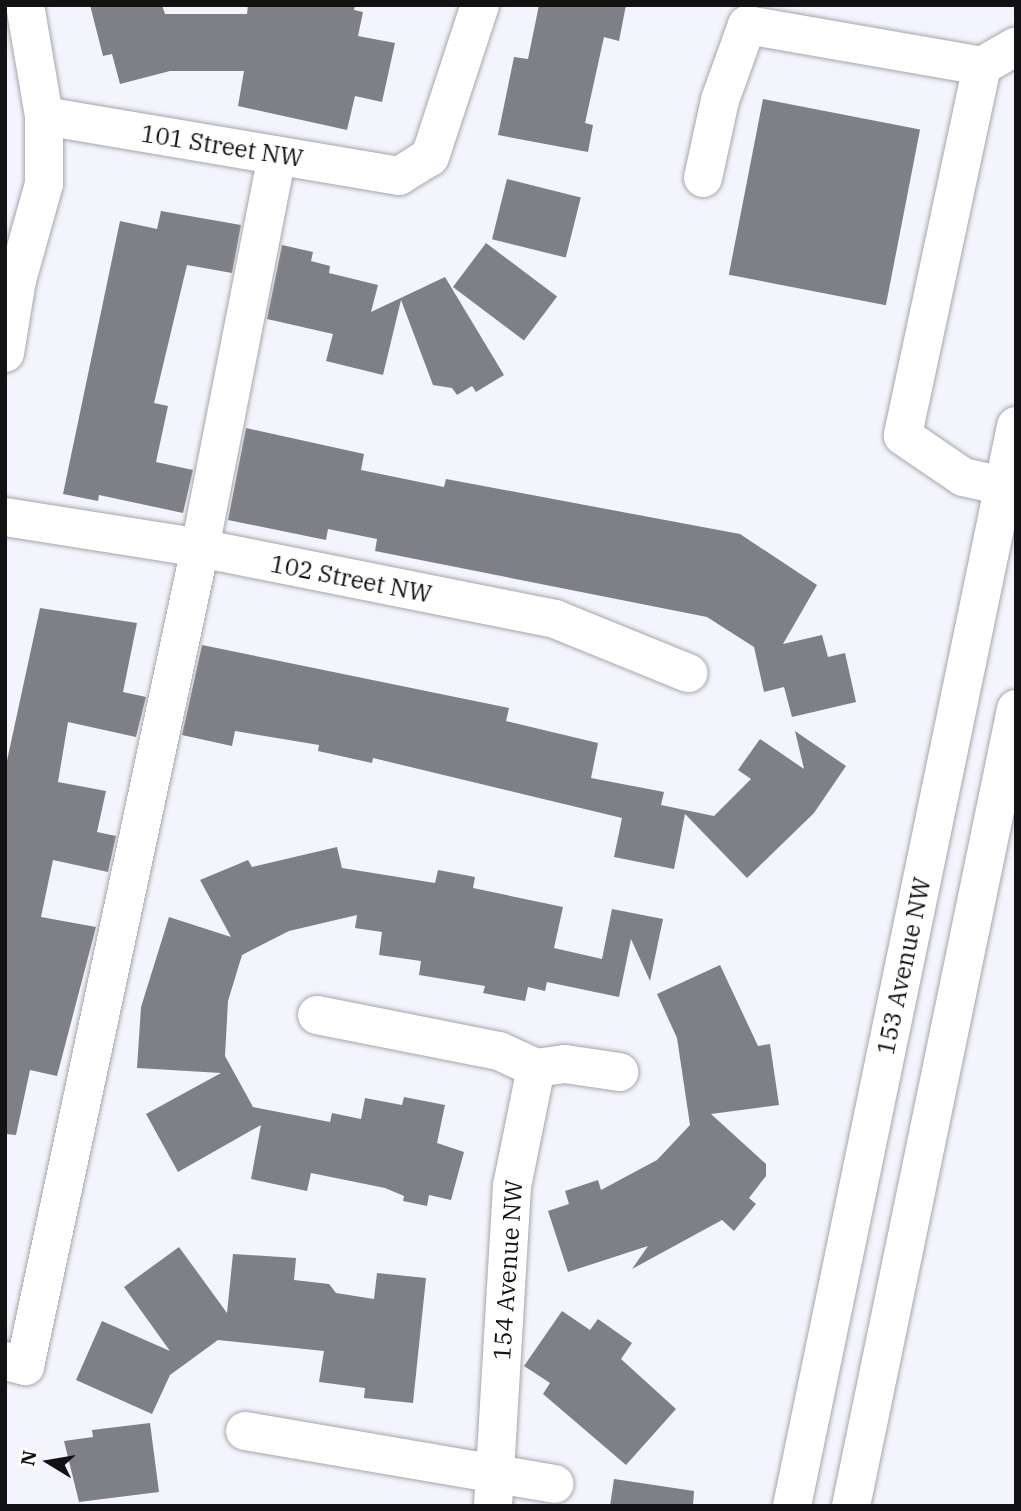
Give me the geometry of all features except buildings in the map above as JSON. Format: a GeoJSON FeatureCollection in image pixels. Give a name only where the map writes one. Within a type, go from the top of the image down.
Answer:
{"type":"FeatureCollection","features":[{"type":"Feature","properties":{"kind":"street"},"geometry":{"type":"LineString","coordinates":[[5,353],[17,280],[44,184],[44,116],[24,5]]}},
{"type":"Feature","properties":{"kind":"street","name":"101 Street NW"},"geometry":{"type":"LineString","coordinates":[[44,116],[399,176],[430,157],[481,5]]}},
{"type":"Feature","properties":{"kind":"street"},"geometry":{"type":"LineString","coordinates":[[703,178],[720,100],[747,25],[982,66],[1016,46]]}},
{"type":"Feature","properties":{"kind":"street"},"geometry":{"type":"LineString","coordinates":[[982,66],[903,436],[963,477],[1003,486]]}},
{"type":"Feature","properties":{"kind":"street"},"geometry":{"type":"LineString","coordinates":[[15,1364],[200,548],[277,155]]}},
{"type":"Feature","properties":{"kind":"street","name":"153 Avenue NW"},"geometry":{"type":"LineString","coordinates":[[792,1506],[1016,426]]}},
{"type":"Feature","properties":{"kind":"street","name":"102 Street NW"},"geometry":{"type":"LineString","coordinates":[[5,517],[200,548],[555,619],[688,673]]}},
{"type":"Feature","properties":{"kind":"street"},"geometry":{"type":"LineString","coordinates":[[851,1506],[1016,709]]}},
{"type":"Feature","properties":{"kind":"street"},"geometry":{"type":"LineString","coordinates":[[317,1015],[499,1051],[536,1068],[565,1064],[620,1072]]}},
{"type":"Feature","properties":{"kind":"street","name":"154 Avenue NW"},"geometry":{"type":"LineString","coordinates":[[493,1490],[512,1186],[536,1068]]}},
{"type":"Feature","properties":{"kind":"street"},"geometry":{"type":"LineString","coordinates":[[245,1431],[493,1490],[554,1484]]}}]}
